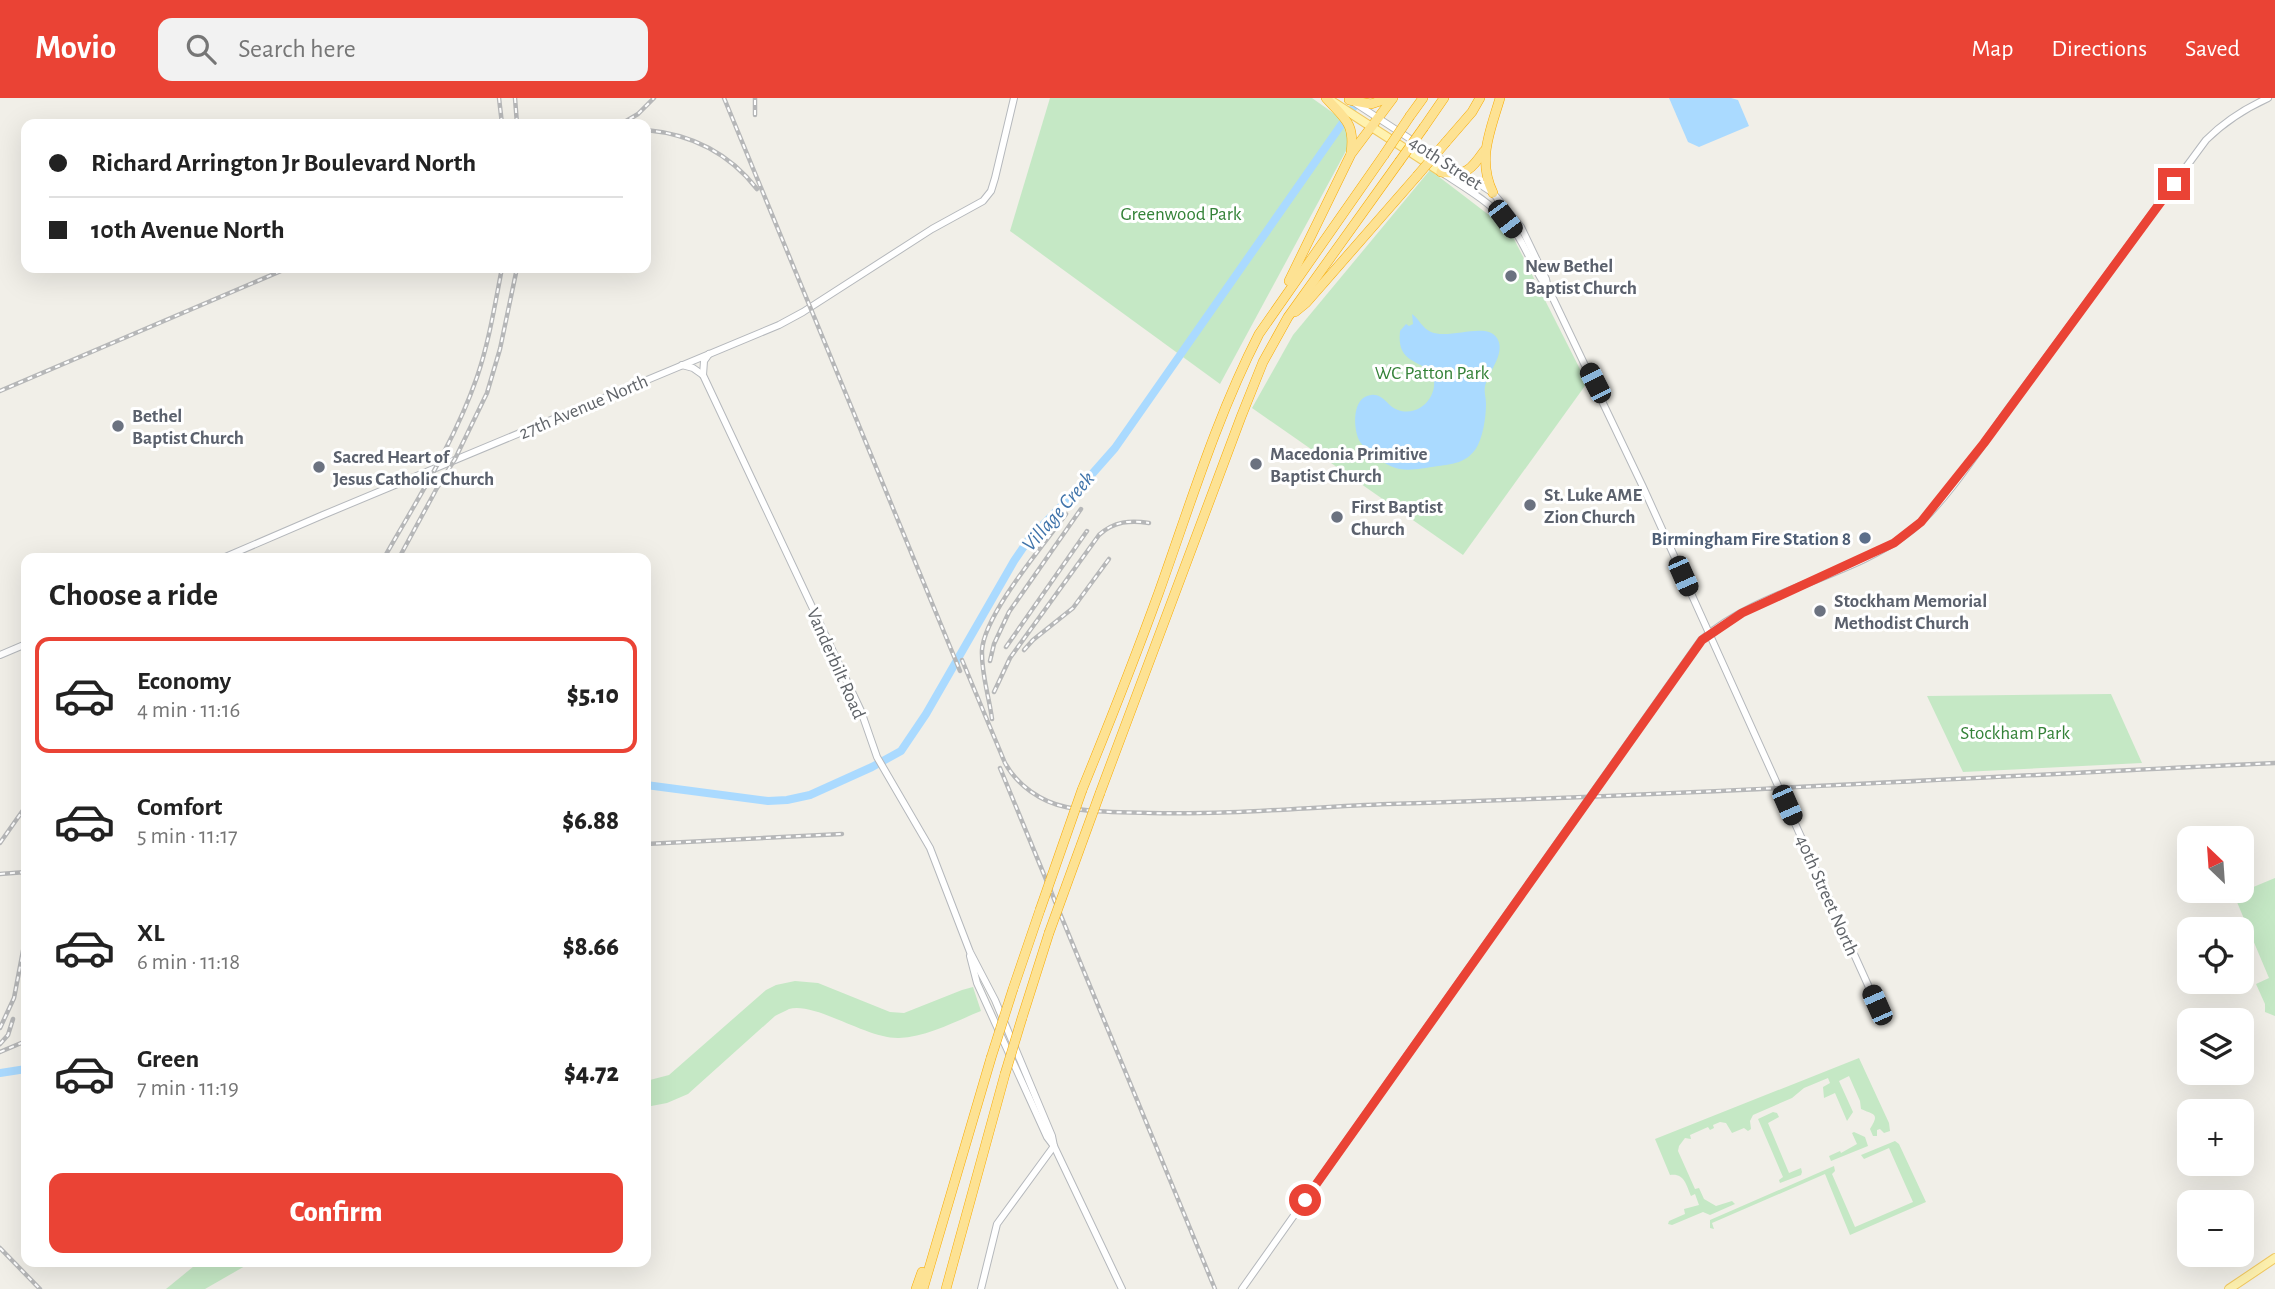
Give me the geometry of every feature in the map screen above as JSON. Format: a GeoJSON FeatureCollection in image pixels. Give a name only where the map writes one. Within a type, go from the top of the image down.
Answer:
{"type":"FeatureCollection","features":[{"type":"Feature","properties":{"kind":"highway"},"geometry":{"type":"LineString","coordinates":[[1327,98],[1345,105],[1363,106],[1391,98]]}},
{"type":"Feature","properties":{"kind":"highway"},"geometry":{"type":"LineString","coordinates":[[923,1289],[1013,989],[1205,460],[1244,362],[1269,319],[1351,154],[1391,98]]}},
{"type":"Feature","properties":{"kind":"highway"},"geometry":{"type":"LineString","coordinates":[[1269,319],[1423,98]]}},
{"type":"Feature","properties":{"kind":"highway"},"geometry":{"type":"LineString","coordinates":[[948,1289],[1005,1074],[1049,933],[1251,390],[1288,317],[1444,98]]}},
{"type":"Feature","properties":{"kind":"highway"},"geometry":{"type":"LineString","coordinates":[[1288,317],[1306,303],[1472,112],[1480,98]]}},
{"type":"Feature","properties":{"kind":"highway"},"geometry":{"type":"LineString","coordinates":[[1493,193],[1485,173],[1485,150],[1500,98]]}},
{"type":"Feature","properties":{"kind":"highway"},"geometry":{"type":"LineString","coordinates":[[1345,105],[1353,138],[1351,154]]}},
{"type":"Feature","properties":{"kind":"highway"},"geometry":{"type":"LineString","coordinates":[[1441,172],[1457,175],[1465,173],[1474,166],[1485,150]]}},
{"type":"Feature","properties":{"kind":"highway"},"geometry":{"type":"LineString","coordinates":[[916,1289],[939,1231]]}},
{"type":"Feature","properties":{"kind":"main road"},"geometry":{"type":"LineString","coordinates":[[1345,105],[1371,127],[1441,172]]}},
{"type":"Feature","properties":{"kind":"main road"},"geometry":{"type":"LineString","coordinates":[[2229,1289],[2275,1258]]}},
{"type":"Feature","properties":{"kind":"street"},"geometry":{"type":"LineString","coordinates":[[703,375],[704,360],[711,352],[779,325],[803,312],[932,229],[983,201],[995,178],[1014,98]]}},
{"type":"Feature","properties":{"kind":"street"},"geometry":{"type":"LineString","coordinates":[[1242,1289],[1702,640],[1742,613],[1894,543],[1921,522],[1996,427],[2206,140],[2239,112],[2269,98]]}},
{"type":"Feature","properties":{"kind":"street","name":"40th Street"},"geometry":{"type":"LineString","coordinates":[[1363,106],[1493,193],[1521,228],[1549,290]]}},
{"type":"Feature","properties":{"kind":"street","name":"40th Street"},"geometry":{"type":"LineString","coordinates":[[1441,172],[1505,219],[1549,290]]}},
{"type":"Feature","properties":{"kind":"street","name":"40th Street North"},"geometry":{"type":"LineString","coordinates":[[1549,290],[1595,383],[1747,714],[1877,1005]]}},
{"type":"Feature","properties":{"kind":"street","name":"27th Avenue North"},"geometry":{"type":"LineString","coordinates":[[235,553],[711,352]]}},
{"type":"Feature","properties":{"kind":"street"},"geometry":{"type":"LineString","coordinates":[[682,365],[703,375]]}},
{"type":"Feature","properties":{"kind":"street","name":"Vanderbilt Road"},"geometry":{"type":"LineString","coordinates":[[703,375],[860,711],[877,757],[930,848],[970,952],[995,1000],[1054,1146],[1122,1289]]}},
{"type":"Feature","properties":{"kind":"street"},"geometry":{"type":"LineString","coordinates":[[0,655],[21,646]]}},
{"type":"Feature","properties":{"kind":"street"},"geometry":{"type":"LineString","coordinates":[[981,1289],[997,1224],[1054,1146]]}},
{"type":"Feature","properties":{"kind":"green space","name":"Greenwood Park"},"geometry":{"type":"Polygon","coordinates":[[[1050,98],[1312,98],[1336,115],[1347,131],[1347,149],[1220,384],[1010,231],[1050,98]]]}},
{"type":"Feature","properties":{"kind":"green space","name":"WC Patton Park"},"geometry":{"type":"Polygon","coordinates":[[[1430,170],[1510,231],[1587,383],[1463,555],[1252,408],[1293,335],[1430,170]]]}},
{"type":"Feature","properties":{"kind":"green space","name":"Stockham Park"},"geometry":{"type":"Polygon","coordinates":[[[2111,694],[2142,763],[1963,772],[1927,696],[2111,694]]]}},
{"type":"Feature","properties":{"kind":"green space"},"geometry":{"type":"Polygon","coordinates":[[[2275,878],[2275,1016],[2265,1012],[2265,1004],[2256,984],[2269,978],[2254,942],[2254,917],[2243,917],[2237,903],[2254,903],[2254,887],[2275,878]]]}},
{"type":"Feature","properties":{"kind":"green space"},"geometry":{"type":"Polygon","coordinates":[[[795,981],[818,983],[890,1012],[904,1013],[973,987],[981,1011],[931,1032],[899,1038],[872,1033],[813,1011],[789,1009],[775,1016],[688,1094],[651,1106],[651,1080],[669,1075],[766,990],[795,981]]]}},
{"type":"Feature","properties":{"kind":"green space"},"geometry":{"type":"Polygon","coordinates":[[[1859,1058],[1889,1123],[1890,1131],[1884,1133],[1880,1129],[1877,1130],[1877,1136],[1873,1136],[1870,1129],[1875,1117],[1861,1109],[1849,1076],[1839,1081],[1853,1112],[1847,1121],[1835,1093],[1824,1098],[1823,1087],[1830,1083],[1828,1078],[1753,1115],[1750,1121],[1751,1129],[1748,1131],[1744,1128],[1732,1133],[1726,1123],[1720,1122],[1710,1130],[1708,1127],[1690,1135],[1691,1139],[1685,1138],[1678,1151],[1695,1189],[1699,1188],[1704,1199],[1716,1206],[1732,1201],[1735,1204],[1710,1215],[1703,1212],[1672,1225],[1668,1224],[1685,1214],[1684,1209],[1699,1205],[1695,1194],[1691,1196],[1681,1178],[1670,1175],[1655,1139],[1859,1058]]]}},
{"type":"Feature","properties":{"kind":"green space"},"geometry":{"type":"Polygon","coordinates":[[[1773,1112],[1779,1117],[1768,1123],[1789,1173],[1801,1168],[1802,1172],[1801,1175],[1780,1183],[1779,1180],[1783,1177],[1758,1119],[1773,1112]]]}},
{"type":"Feature","properties":{"kind":"green space"},"geometry":{"type":"Polygon","coordinates":[[[1852,1133],[1865,1137],[1868,1146],[1831,1161],[1829,1156],[1857,1144],[1852,1133]]]}},
{"type":"Feature","properties":{"kind":"green space"},"geometry":{"type":"Polygon","coordinates":[[[1895,1141],[1899,1144],[1926,1202],[1850,1235],[1825,1174],[1712,1223],[1714,1229],[1710,1228],[1710,1220],[1834,1166],[1835,1171],[1832,1174],[1855,1227],[1913,1202],[1889,1148],[1864,1159],[1861,1155],[1895,1141]]]}},
{"type":"Feature","properties":{"kind":"green space"},"geometry":{"type":"Polygon","coordinates":[[[193,1267],[243,1267],[205,1289],[166,1289],[193,1267]]]}},
{"type":"Feature","properties":{"kind":"water"},"geometry":{"type":"Polygon","coordinates":[[[1669,98],[1738,100],[1749,126],[1699,147],[1688,142],[1669,98]]]}},
{"type":"Feature","properties":{"kind":"water"},"geometry":{"type":"Polygon","coordinates":[[[1412,314],[1425,328],[1439,334],[1476,331],[1492,333],[1497,338],[1500,349],[1485,386],[1485,421],[1475,450],[1467,458],[1454,463],[1404,470],[1389,466],[1364,446],[1359,440],[1355,421],[1360,401],[1371,395],[1379,396],[1394,408],[1406,412],[1421,407],[1431,396],[1434,388],[1432,373],[1408,358],[1401,348],[1400,331],[1406,324],[1413,324],[1412,314]]]}},
{"type":"Feature","properties":{"kind":"waterway","name":"Village Creek"},"geometry":{"type":"LineString","coordinates":[[651,786],[768,801],[787,800],[810,795],[901,751],[926,714],[1029,539],[1115,448],[1360,98]]}},
{"type":"Feature","properties":{"kind":"waterway","name":"Village Creek"},"geometry":{"type":"LineString","coordinates":[[0,1073],[21,1070]]}},
{"type":"Feature","properties":{"kind":"railway"},"geometry":{"type":"LineString","coordinates":[[499,98],[501,119]]}},
{"type":"Feature","properties":{"kind":"railway"},"geometry":{"type":"LineString","coordinates":[[515,98],[517,119]]}},
{"type":"Feature","properties":{"kind":"railway"},"geometry":{"type":"LineString","coordinates":[[630,119],[654,98]]}},
{"type":"Feature","properties":{"kind":"railway"},"geometry":{"type":"LineString","coordinates":[[724,98],[960,671]]}},
{"type":"Feature","properties":{"kind":"railway"},"geometry":{"type":"LineString","coordinates":[[755,98],[755,115]]}},
{"type":"Feature","properties":{"kind":"railway"},"geometry":{"type":"LineString","coordinates":[[651,131],[678,136],[708,148],[734,165],[757,189]]}},
{"type":"Feature","properties":{"kind":"railway"},"geometry":{"type":"LineString","coordinates":[[0,391],[276,273]]}},
{"type":"Feature","properties":{"kind":"railway"},"geometry":{"type":"LineString","coordinates":[[387,553],[435,470],[468,401],[485,350],[501,273]]}},
{"type":"Feature","properties":{"kind":"railway"},"geometry":{"type":"LineString","coordinates":[[402,553],[455,459],[487,393],[500,349],[516,273]]}},
{"type":"Feature","properties":{"kind":"railway"},"geometry":{"type":"LineString","coordinates":[[990,661],[994,644],[1009,612],[1081,509]]}},
{"type":"Feature","properties":{"kind":"railway"},"geometry":{"type":"LineString","coordinates":[[992,719],[982,659],[986,635],[1004,599],[1066,514]]}},
{"type":"Feature","properties":{"kind":"railway"},"geometry":{"type":"LineString","coordinates":[[994,692],[1010,658],[1099,535],[1123,523],[1149,523]]}},
{"type":"Feature","properties":{"kind":"railway"},"geometry":{"type":"LineString","coordinates":[[1006,647],[1087,531]]}},
{"type":"Feature","properties":{"kind":"railway"},"geometry":{"type":"LineString","coordinates":[[1024,650],[1073,608],[1109,559]]}},
{"type":"Feature","properties":{"kind":"railway"},"geometry":{"type":"LineString","coordinates":[[962,660],[1005,763],[1016,778],[1031,791],[1057,805],[1097,811],[1239,812],[2275,763]]}},
{"type":"Feature","properties":{"kind":"railway"},"geometry":{"type":"LineString","coordinates":[[1000,768],[1215,1289]]}},
{"type":"Feature","properties":{"kind":"railway"},"geometry":{"type":"LineString","coordinates":[[0,843],[21,813]]}},
{"type":"Feature","properties":{"kind":"railway"},"geometry":{"type":"LineString","coordinates":[[651,844],[842,834]]}},
{"type":"Feature","properties":{"kind":"railway"},"geometry":{"type":"LineString","coordinates":[[0,874],[21,872]]}},
{"type":"Feature","properties":{"kind":"railway"},"geometry":{"type":"LineString","coordinates":[[0,1028],[14,998],[21,961]]}},
{"type":"Feature","properties":{"kind":"railway"},"geometry":{"type":"LineString","coordinates":[[0,1044],[8,1035],[13,1019]]}},
{"type":"Feature","properties":{"kind":"railway"},"geometry":{"type":"LineString","coordinates":[[0,1052],[21,1043]]}},
{"type":"Feature","properties":{"kind":"railway"},"geometry":{"type":"LineString","coordinates":[[0,1248],[40,1289]]}},
{"type":"Feature","properties":{"kind":"place","name":"New Bethel Baptist Church"},"geometry":{"type":"Point","coordinates":[1511,276]}},
{"type":"Feature","properties":{"kind":"place","name":"Bethel Baptist Church"},"geometry":{"type":"Point","coordinates":[118,426]}},
{"type":"Feature","properties":{"kind":"place","name":"Macedonia Primitive Baptist Church"},"geometry":{"type":"Point","coordinates":[1256,464]}},
{"type":"Feature","properties":{"kind":"place","name":"Sacred Heart of Jesus Catholic Church"},"geometry":{"type":"Point","coordinates":[319,467]}},
{"type":"Feature","properties":{"kind":"place","name":"St. Luke AME Zion Church"},"geometry":{"type":"Point","coordinates":[1530,505]}},
{"type":"Feature","properties":{"kind":"place","name":"First Baptist Church"},"geometry":{"type":"Point","coordinates":[1337,517]}},
{"type":"Feature","properties":{"kind":"place","name":"Birmingham Fire Station 8"},"geometry":{"type":"Point","coordinates":[1865,538]}},
{"type":"Feature","properties":{"kind":"place","name":"Stockham Memorial Methodist Church"},"geometry":{"type":"Point","coordinates":[1820,611]}},
{"type":"Feature","properties":{"kind":"route"},"geometry":{"type":"LineString","coordinates":[[1305,1200],[1702,640],[1742,613],[1894,543],[1921,522],[1984,443],[2174,184]]}}]}
